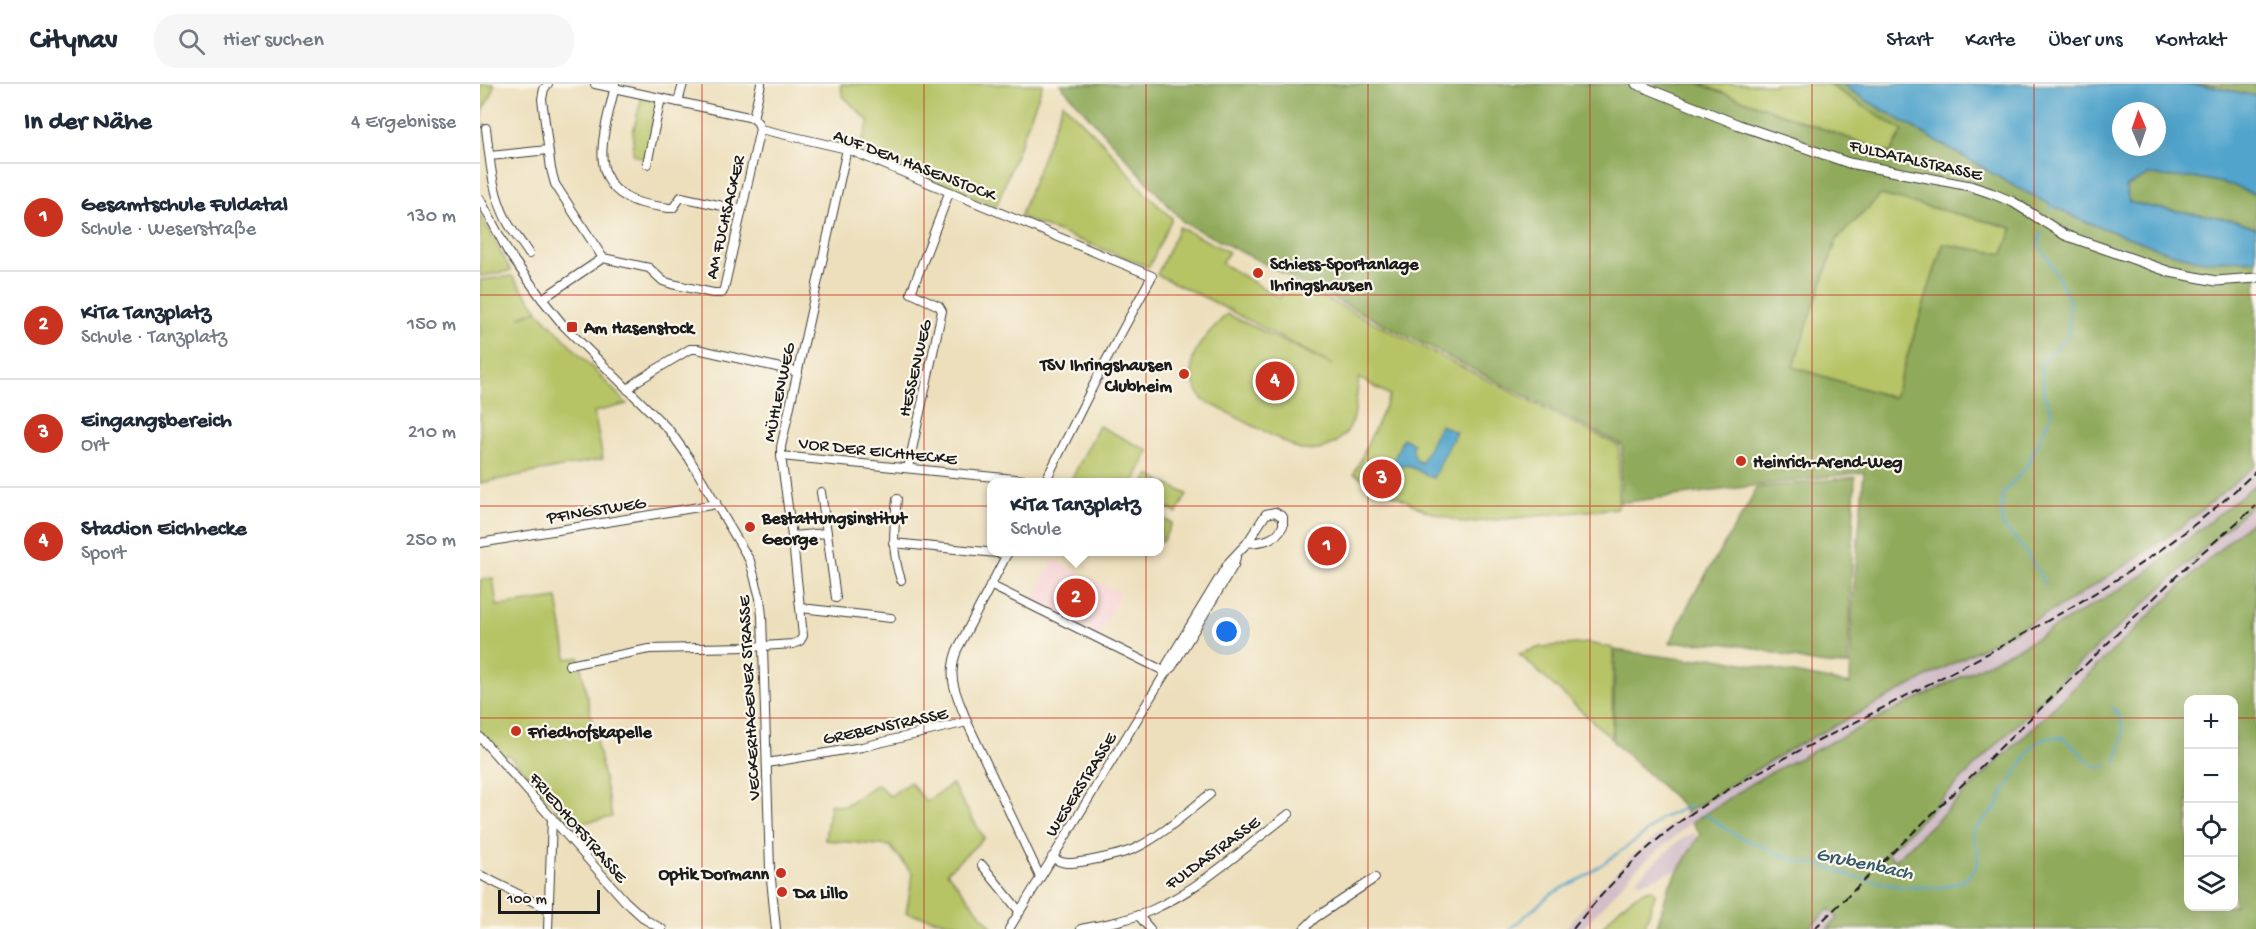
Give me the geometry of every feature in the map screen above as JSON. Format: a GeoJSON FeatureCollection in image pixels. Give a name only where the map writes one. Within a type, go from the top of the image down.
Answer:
{"type":"FeatureCollection","features":[{"type":"Feature","properties":{"kind":"main road","name":"FULDATALSTRASSE"},"geometry":{"type":"LineString","coordinates":[[1636,84],[1849,163],[1970,186],[1991,193],[2013,202],[2065,235],[2170,273],[2216,281],[2256,278]]}},
{"type":"Feature","properties":{"kind":"street"},"geometry":{"type":"LineString","coordinates":[[542,299],[603,258],[555,184],[542,99],[544,89],[548,84]]}},
{"type":"Feature","properties":{"kind":"street"},"geometry":{"type":"LineString","coordinates":[[595,84],[615,86],[753,118],[760,129]]}},
{"type":"Feature","properties":{"kind":"street"},"geometry":{"type":"LineString","coordinates":[[678,102],[683,84]]}},
{"type":"Feature","properties":{"kind":"street"},"geometry":{"type":"LineString","coordinates":[[753,118],[761,84]]}},
{"type":"Feature","properties":{"kind":"street"},"geometry":{"type":"LineString","coordinates":[[615,86],[601,150],[602,165],[616,188],[632,200],[662,207],[673,208],[678,197],[681,196],[741,210]]}},
{"type":"Feature","properties":{"kind":"street"},"geometry":{"type":"LineString","coordinates":[[647,164],[661,98]]}},
{"type":"Feature","properties":{"kind":"street"},"geometry":{"type":"LineString","coordinates":[[486,128],[493,184],[499,204],[508,224],[530,254]]}},
{"type":"Feature","properties":{"kind":"street","name":"AM FUCHSACKER"},"geometry":{"type":"LineString","coordinates":[[603,258],[649,268],[663,281],[672,284],[719,294],[724,289],[760,129]]}},
{"type":"Feature","properties":{"kind":"street","name":"AUF DEM HASENSTOCK"},"geometry":{"type":"LineString","coordinates":[[760,129],[847,149],[1152,276],[1101,370],[1047,478]]}},
{"type":"Feature","properties":{"kind":"street","name":"MÜHLENWEG"},"geometry":{"type":"LineString","coordinates":[[764,647],[793,644],[800,641],[803,636],[781,456],[847,149]]}},
{"type":"Feature","properties":{"kind":"street"},"geometry":{"type":"LineString","coordinates":[[490,156],[548,150]]}},
{"type":"Feature","properties":{"kind":"street","name":"HESSENWEG"},"geometry":{"type":"LineString","coordinates":[[908,468],[942,311],[939,306],[911,293],[949,193]]}},
{"type":"Feature","properties":{"kind":"street","name":"VECKERHAGENER STRASSE"},"geometry":{"type":"LineString","coordinates":[[480,199],[508,252],[564,326],[669,430],[689,458],[742,545],[755,576],[760,598],[764,647],[771,892],[776,929]]}},
{"type":"Feature","properties":{"kind":"street"},"geometry":{"type":"LineString","coordinates":[[628,390],[637,381],[690,349],[798,372]]}},
{"type":"Feature","properties":{"kind":"street","name":"VOR DER EICHHECKE"},"geometry":{"type":"LineString","coordinates":[[781,456],[1006,478]]}},
{"type":"Feature","properties":{"kind":"street"},"geometry":{"type":"LineString","coordinates":[[821,492],[836,598]]}},
{"type":"Feature","properties":{"kind":"street"},"geometry":{"type":"LineString","coordinates":[[897,499],[893,543],[895,562],[901,580]]}},
{"type":"Feature","properties":{"kind":"street","name":"PFINGSTWEG"},"geometry":{"type":"LineString","coordinates":[[480,543],[711,505],[716,502]]}},
{"type":"Feature","properties":{"kind":"street","name":"WESERSTRASSE"},"geometry":{"type":"LineString","coordinates":[[1009,929],[1120,749],[1166,672],[1167,664],[1229,562],[1247,543],[1266,514],[1275,512],[1280,514],[1284,520],[1280,532],[1272,539],[1260,543],[1247,543]]}},
{"type":"Feature","properties":{"kind":"street"},"geometry":{"type":"LineString","coordinates":[[792,536],[827,533]]}},
{"type":"Feature","properties":{"kind":"street"},"geometry":{"type":"LineString","coordinates":[[893,543],[987,551]]}},
{"type":"Feature","properties":{"kind":"street","name":"GREBENSTRASSE"},"geometry":{"type":"LineString","coordinates":[[767,763],[862,747],[967,722],[952,680],[951,667],[957,650],[1005,556]]}},
{"type":"Feature","properties":{"kind":"street"},"geometry":{"type":"LineString","coordinates":[[990,585],[1166,672]]}},
{"type":"Feature","properties":{"kind":"street"},"geometry":{"type":"LineString","coordinates":[[801,608],[891,618]]}},
{"type":"Feature","properties":{"kind":"street"},"geometry":{"type":"LineString","coordinates":[[569,665],[649,649],[764,647]]}},
{"type":"Feature","properties":{"kind":"street"},"geometry":{"type":"LineString","coordinates":[[967,722],[1040,877]]}},
{"type":"Feature","properties":{"kind":"street","name":"FRIEDHOFSTRASSE"},"geometry":{"type":"LineString","coordinates":[[480,737],[625,901],[646,920],[662,929]]}},
{"type":"Feature","properties":{"kind":"street"},"geometry":{"type":"LineString","coordinates":[[1052,857],[1058,862],[1068,864],[1115,855],[1137,847],[1163,831],[1210,794]]}},
{"type":"Feature","properties":{"kind":"street","name":"FULDASTRASSE"},"geometry":{"type":"LineString","coordinates":[[1081,929],[1138,915],[1162,905],[1196,885],[1289,814]]}},
{"type":"Feature","properties":{"kind":"street"},"geometry":{"type":"LineString","coordinates":[[548,929],[552,818]]}},
{"type":"Feature","properties":{"kind":"street"},"geometry":{"type":"LineString","coordinates":[[982,865],[1020,912]]}},
{"type":"Feature","properties":{"kind":"street"},"geometry":{"type":"LineString","coordinates":[[480,875],[548,909]]}},
{"type":"Feature","properties":{"kind":"street"},"geometry":{"type":"LineString","coordinates":[[1304,929],[1315,918],[1376,879]]}},
{"type":"Feature","properties":{"kind":"street"},"geometry":{"type":"LineString","coordinates":[[1138,915],[1150,929]]}},
{"type":"Feature","properties":{"kind":"shaded area"},"geometry":{"type":"Polygon","coordinates":[[[2256,465],[2256,484],[2142,576],[2026,644],[1764,776],[1692,822],[1637,868],[1582,929],[1565,929],[1599,889],[1633,855],[1686,813],[1787,751],[2063,605],[2185,524],[2256,465]]]}},
{"type":"Feature","properties":{"kind":"shaded area"},"geometry":{"type":"Polygon","coordinates":[[[2256,501],[2256,518],[2174,592],[1895,861],[1887,853],[2071,671],[2256,501]]]}},
{"type":"Feature","properties":{"kind":"shaded area"},"geometry":{"type":"Polygon","coordinates":[[[1053,560],[1120,593],[1099,636],[1032,602],[1053,560]]]}},
{"type":"Feature","properties":{"kind":"shaded area"},"geometry":{"type":"Polygon","coordinates":[[[1694,832],[1705,864],[1667,873],[1641,883],[1636,879],[1679,841],[1694,832]]]}},
{"type":"Feature","properties":{"kind":"shaded area"},"geometry":{"type":"Polygon","coordinates":[[[1829,909],[1839,918],[1827,929],[1808,929],[1829,909]]]}},
{"type":"Feature","properties":{"kind":"green space"},"geometry":{"type":"Polygon","coordinates":[[[480,84],[494,84],[492,95],[483,108],[481,137],[480,84]]]}},
{"type":"Feature","properties":{"kind":"green space"},"geometry":{"type":"Polygon","coordinates":[[[841,84],[1043,84],[996,207],[859,149],[869,122],[842,95],[841,84]]]}},
{"type":"Feature","properties":{"kind":"green space"},"geometry":{"type":"Polygon","coordinates":[[[1060,84],[1699,84],[1890,153],[1903,131],[1828,84],[1842,84],[2014,186],[2081,220],[2171,253],[2244,261],[2256,260],[2256,465],[2185,524],[2063,605],[1787,751],[1686,813],[1679,802],[1613,742],[1615,650],[1690,660],[1712,657],[1850,684],[1852,611],[1864,472],[1620,503],[1622,445],[1184,223],[1060,84]],[[1881,195],[1837,239],[1793,367],[1894,398],[1943,244],[2003,254],[2013,228],[1881,195]]]}},
{"type":"Feature","properties":{"kind":"green space"},"geometry":{"type":"Polygon","coordinates":[[[1699,84],[1828,84],[1903,131],[1890,154],[1699,84]]]}},
{"type":"Feature","properties":{"kind":"green space"},"geometry":{"type":"Polygon","coordinates":[[[2177,84],[2256,84],[2256,96],[2214,87],[2177,84]]]}},
{"type":"Feature","properties":{"kind":"green space"},"geometry":{"type":"Polygon","coordinates":[[[642,96],[659,99],[646,159],[633,155],[633,132],[642,96]]]}},
{"type":"Feature","properties":{"kind":"green space"},"geometry":{"type":"Polygon","coordinates":[[[1063,103],[1107,147],[1145,193],[1172,218],[1149,267],[1020,217],[1063,103]]]}},
{"type":"Feature","properties":{"kind":"green space"},"geometry":{"type":"Polygon","coordinates":[[[2149,175],[2204,179],[2232,185],[2256,195],[2256,228],[2225,219],[2129,202],[2125,187],[2149,175]]]}},
{"type":"Feature","properties":{"kind":"green space"},"geometry":{"type":"Polygon","coordinates":[[[1881,195],[2013,228],[2004,254],[1943,244],[1894,398],[1792,367],[1837,239],[1881,195]]]}},
{"type":"Feature","properties":{"kind":"green space"},"geometry":{"type":"Polygon","coordinates":[[[480,214],[511,271],[480,276],[480,214]]]}},
{"type":"Feature","properties":{"kind":"green space"},"geometry":{"type":"Polygon","coordinates":[[[1179,227],[1229,252],[1221,263],[1280,298],[1289,280],[1619,446],[1618,508],[1464,523],[1424,510],[1354,474],[1390,395],[1359,378],[1354,418],[1347,432],[1336,443],[1319,450],[1300,450],[1203,400],[1195,387],[1192,364],[1200,344],[1227,314],[1333,365],[1210,300],[1157,275],[1179,227]]]}},
{"type":"Feature","properties":{"kind":"green space"},"geometry":{"type":"Polygon","coordinates":[[[512,276],[538,310],[520,317],[538,311],[627,404],[594,412],[603,459],[480,483],[480,280],[512,276]]]}},
{"type":"Feature","properties":{"kind":"green space"},"geometry":{"type":"Polygon","coordinates":[[[1099,426],[1149,451],[1136,478],[1072,478],[1099,426]]]}},
{"type":"Feature","properties":{"kind":"green space"},"geometry":{"type":"Polygon","coordinates":[[[1855,477],[1848,665],[1814,662],[1736,645],[1670,643],[1692,597],[1756,488],[1855,477]]]}},
{"type":"Feature","properties":{"kind":"green space"},"geometry":{"type":"Polygon","coordinates":[[[1164,482],[1187,494],[1177,513],[1164,506],[1164,482]]]}},
{"type":"Feature","properties":{"kind":"green space"},"geometry":{"type":"Polygon","coordinates":[[[2256,484],[2256,501],[2071,671],[1887,853],[1895,860],[2174,592],[2256,518],[2256,929],[1827,929],[1838,918],[1829,909],[1808,929],[1656,929],[1669,886],[1700,834],[1692,822],[1764,776],[2026,644],[2142,576],[2256,484]]]}},
{"type":"Feature","properties":{"kind":"green space"},"geometry":{"type":"Polygon","coordinates":[[[1164,519],[1172,523],[1164,538],[1164,519]]]}},
{"type":"Feature","properties":{"kind":"green space"},"geometry":{"type":"Polygon","coordinates":[[[493,578],[497,606],[557,598],[567,659],[579,657],[612,817],[571,825],[509,755],[501,756],[480,731],[480,580],[493,578]]]}},
{"type":"Feature","properties":{"kind":"green space"},"geometry":{"type":"Polygon","coordinates":[[[1588,643],[1613,648],[1612,739],[1519,654],[1541,647],[1588,643]]]}},
{"type":"Feature","properties":{"kind":"green space"},"geometry":{"type":"Polygon","coordinates":[[[910,782],[926,802],[952,784],[984,838],[947,872],[993,929],[979,929],[906,913],[913,874],[890,846],[825,840],[830,804],[844,806],[877,784],[890,796],[910,782]]]}},
{"type":"Feature","properties":{"kind":"green space"},"geometry":{"type":"Polygon","coordinates":[[[1650,889],[1654,890],[1655,895],[1644,929],[1601,929],[1622,905],[1650,889]]]}},
{"type":"Feature","properties":{"kind":"water"},"geometry":{"type":"Polygon","coordinates":[[[1842,84],[2177,84],[2214,87],[2256,96],[2256,195],[2232,185],[2204,179],[2149,175],[2125,187],[2129,202],[2225,219],[2256,228],[2256,260],[2204,261],[2171,253],[2081,220],[2014,186],[1842,84]]]}},
{"type":"Feature","properties":{"kind":"water"},"geometry":{"type":"Polygon","coordinates":[[[1440,425],[1456,432],[1433,478],[1407,465],[1402,467],[1393,462],[1403,438],[1414,444],[1412,448],[1416,460],[1421,463],[1440,425]]]}},
{"type":"Feature","properties":{"kind":"waterway","name":"Grubenbach"},"geometry":{"type":"LineString","coordinates":[[2051,210],[2053,204]]}},
{"type":"Feature","properties":{"kind":"waterway","name":"Grubenbach"},"geometry":{"type":"LineString","coordinates":[[2042,233],[2038,244],[2048,258],[2070,301],[2068,336],[2041,363],[2044,394],[2052,413],[2026,467],[2002,494],[2002,525],[2025,550],[2045,584]]}},
{"type":"Feature","properties":{"kind":"waterway","name":"Grubenbach"},"geometry":{"type":"LineString","coordinates":[[2112,707],[2122,727],[2122,741],[2115,763]]}},
{"type":"Feature","properties":{"kind":"waterway","name":"Grubenbach"},"geometry":{"type":"LineString","coordinates":[[1704,814],[1737,836],[1802,863],[1818,864],[1854,877],[1902,887],[1944,887],[1963,881],[1977,867],[1978,851],[1972,833],[1997,808],[2002,795],[2032,747],[2044,738],[2063,737],[2094,766],[2106,767]]}},
{"type":"Feature","properties":{"kind":"waterway","name":"Grubenbach"},"geometry":{"type":"LineString","coordinates":[[1510,929],[1551,894],[1584,877],[1642,836],[1660,819],[1691,805]]}},
{"type":"Feature","properties":{"kind":"railway"},"geometry":{"type":"LineString","coordinates":[[1573,929],[1611,884],[1640,856],[1669,830],[1707,803],[1776,763],[2023,635],[2072,606],[2168,544],[2256,471]]}},
{"type":"Feature","properties":{"kind":"railway"},"geometry":{"type":"LineString","coordinates":[[1814,929],[2189,564],[2256,506]]}},
{"type":"Feature","properties":{"kind":"place","name":"Schiess-Sportanlage Ihringshausen"},"geometry":{"type":"Point","coordinates":[1258,273]}},
{"type":"Feature","properties":{"kind":"place","name":"Am Hasenstock"},"geometry":{"type":"Point","coordinates":[572,327]}},
{"type":"Feature","properties":{"kind":"place","name":"TSV Ihringshausen Clubheim"},"geometry":{"type":"Point","coordinates":[1184,374]}},
{"type":"Feature","properties":{"kind":"place","name":"Stadion Eichhecke"},"geometry":{"type":"Point","coordinates":[1275,381]}},
{"type":"Feature","properties":{"kind":"place","name":"Heinrich-Arend-Weg"},"geometry":{"type":"Point","coordinates":[1741,461]}},
{"type":"Feature","properties":{"kind":"place","name":"Eingangsbereich"},"geometry":{"type":"Point","coordinates":[1382,479]}},
{"type":"Feature","properties":{"kind":"place","name":"Bestattungsinstitut George"},"geometry":{"type":"Point","coordinates":[750,527]}},
{"type":"Feature","properties":{"kind":"place","name":"Gesamtschule Fuldatal"},"geometry":{"type":"Point","coordinates":[1327,546]}},
{"type":"Feature","properties":{"kind":"place","name":"KiTa Tanzplatz"},"geometry":{"type":"Point","coordinates":[1076,598]}},
{"type":"Feature","properties":{"kind":"place","name":"Friedhofskapelle"},"geometry":{"type":"Point","coordinates":[516,731]}},
{"type":"Feature","properties":{"kind":"place","name":"Optik Dormann"},"geometry":{"type":"Point","coordinates":[781,873]}},
{"type":"Feature","properties":{"kind":"place","name":"Da Lillo"},"geometry":{"type":"Point","coordinates":[782,892]}}]}
